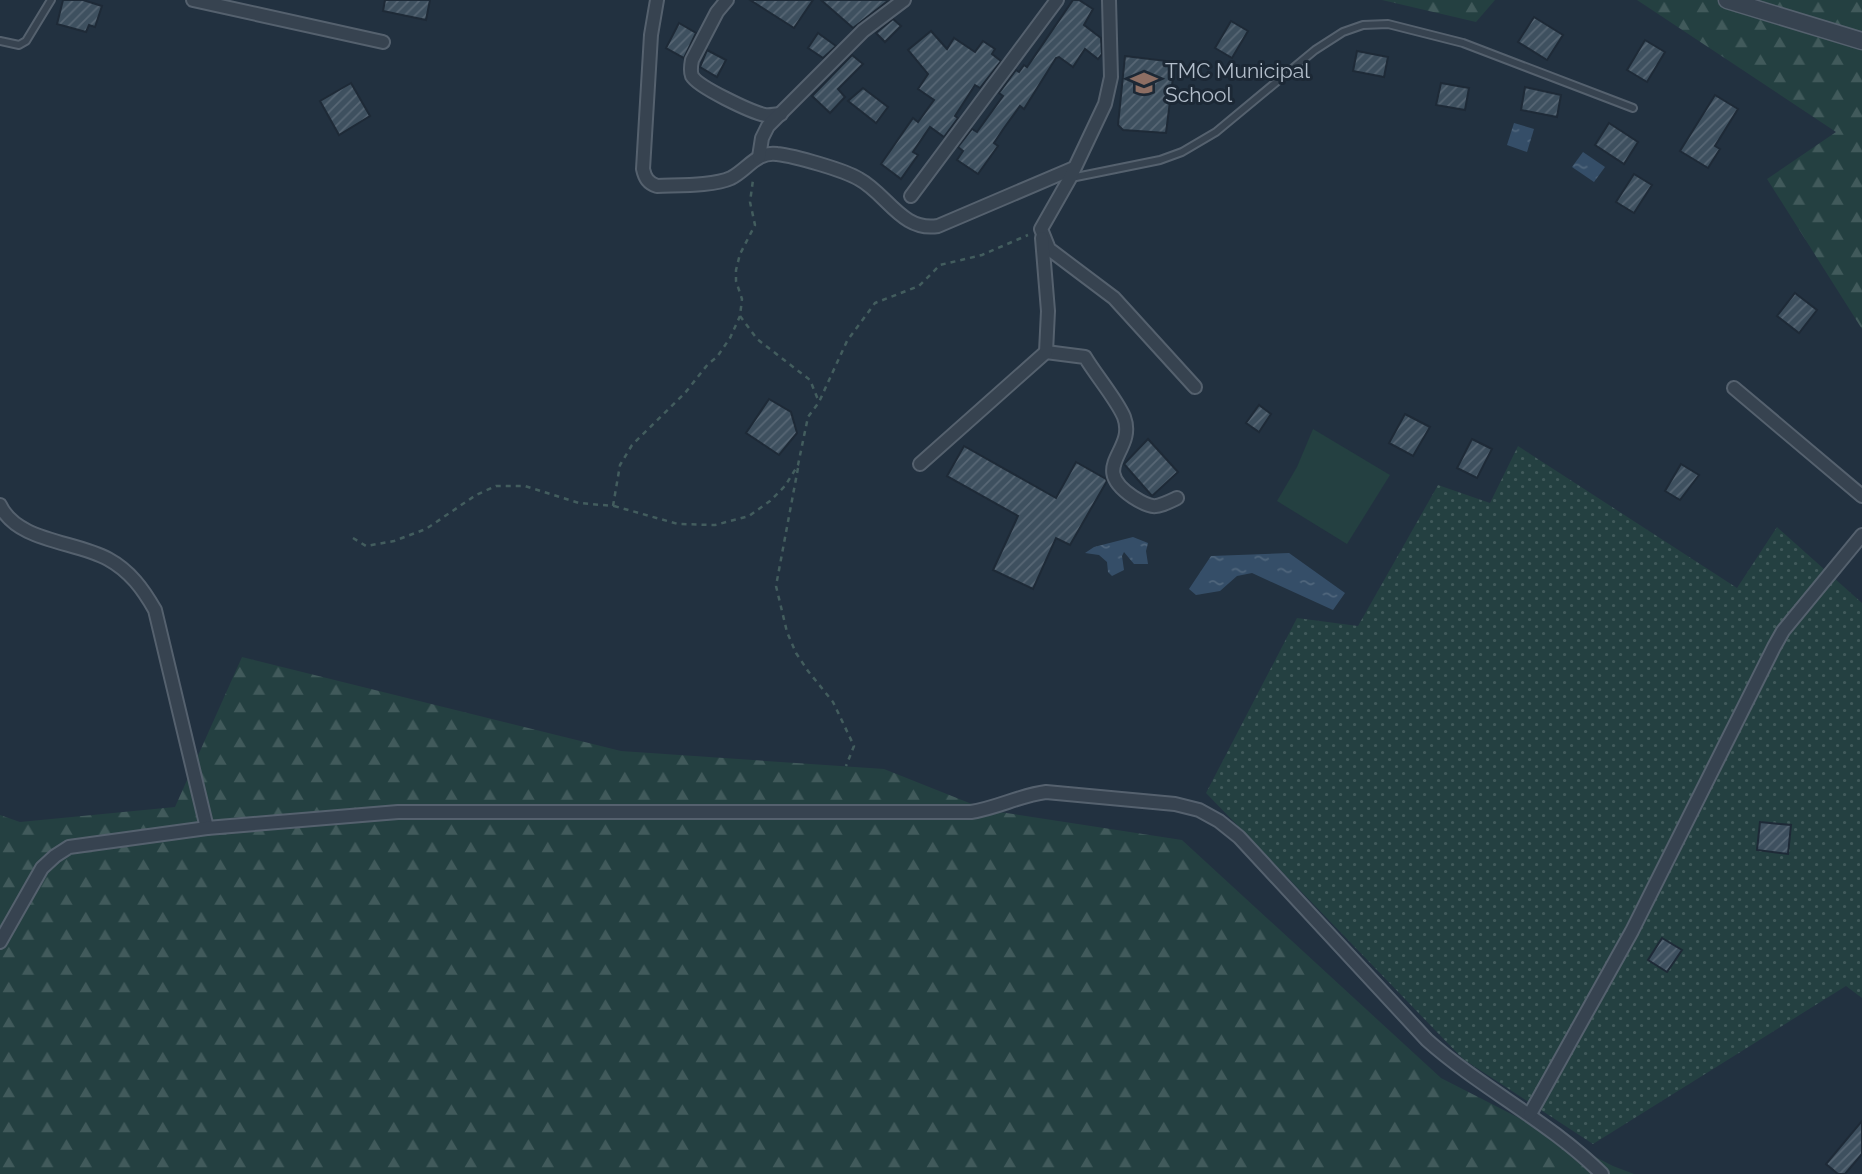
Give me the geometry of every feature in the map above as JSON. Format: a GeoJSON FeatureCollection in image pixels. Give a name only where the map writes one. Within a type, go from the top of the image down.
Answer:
{"type":"FeatureCollection","features":[{"type":"Feature","properties":{"kind":"street"},"geometry":{"type":"LineString","coordinates":[[193,0],[383,42]]}},
{"type":"Feature","properties":{"kind":"street"},"geometry":{"type":"LineString","coordinates":[[657,0],[651,35],[643,169],[650,184],[657,186],[722,181],[739,173],[759,156],[777,154],[860,179],[912,224],[925,228],[938,226],[1072,173]]}},
{"type":"Feature","properties":{"kind":"street"},"geometry":{"type":"LineString","coordinates":[[727,0],[717,12],[692,60],[693,78],[701,85],[754,111],[767,116],[781,114]]}},
{"type":"Feature","properties":{"kind":"street"},"geometry":{"type":"LineString","coordinates":[[759,156],[764,131],[863,31],[904,0]]}},
{"type":"Feature","properties":{"kind":"street"},"geometry":{"type":"LineString","coordinates":[[911,196],[1057,0]]}},
{"type":"Feature","properties":{"kind":"street"},"geometry":{"type":"LineString","coordinates":[[920,464],[1046,352],[1048,311],[1041,229],[1105,104],[1111,77],[1109,0]]}},
{"type":"Feature","properties":{"kind":"street"},"geometry":{"type":"LineString","coordinates":[[1727,0],[1862,41]]}},
{"type":"Feature","properties":{"kind":"street"},"geometry":{"type":"LineString","coordinates":[[1041,229],[1049,249],[1114,298],[1195,387]]}},
{"type":"Feature","properties":{"kind":"street"},"geometry":{"type":"LineString","coordinates":[[1046,352],[1084,357],[1124,417],[1127,437],[1112,464],[1111,473],[1121,489],[1147,506],[1156,508],[1177,498]]}},
{"type":"Feature","properties":{"kind":"street"},"geometry":{"type":"LineString","coordinates":[[1734,388],[1862,496]]}},
{"type":"Feature","properties":{"kind":"street"},"geometry":{"type":"LineString","coordinates":[[0,505],[13,523],[106,557],[126,570],[143,588],[155,610],[207,828]]}},
{"type":"Feature","properties":{"kind":"street"},"geometry":{"type":"LineString","coordinates":[[1530,1114],[1632,931],[1774,648],[1789,624],[1862,535]]}},
{"type":"Feature","properties":{"kind":"street"},"geometry":{"type":"LineString","coordinates":[[0,942],[42,868],[69,847],[207,828],[398,812],[971,812],[991,809],[1031,794],[1046,792],[1175,804],[1199,810],[1239,837],[1427,1040],[1448,1058],[1583,1154],[1602,1174]]}},
{"type":"Feature","properties":{"kind":"lane"},"geometry":{"type":"LineString","coordinates":[[0,41],[11,45],[26,41],[51,0]]}},
{"type":"Feature","properties":{"kind":"lane"},"geometry":{"type":"LineString","coordinates":[[1072,173],[1160,160],[1182,152],[1216,132],[1315,50],[1343,32],[1363,25],[1388,24],[1463,43],[1633,108]]}},
{"type":"Feature","properties":{"kind":"path"},"geometry":{"type":"LineString","coordinates":[[613,506],[620,465],[632,445],[685,393],[708,364],[718,358],[740,316],[742,299],[736,281],[736,270],[740,254],[755,225],[750,202],[759,156]]}},
{"type":"Feature","properties":{"kind":"path"},"geometry":{"type":"LineString","coordinates":[[846,766],[854,746],[833,702],[796,653],[787,632],[776,586],[807,417],[819,402],[847,341],[875,303],[919,286],[940,265],[982,255],[1041,229]]}},
{"type":"Feature","properties":{"kind":"path"},"geometry":{"type":"LineString","coordinates":[[740,316],[757,339],[810,380],[819,402]]}},
{"type":"Feature","properties":{"kind":"path"},"geometry":{"type":"LineString","coordinates":[[353,538],[366,546],[394,541],[426,529],[476,495],[496,486],[525,486],[579,503],[613,506],[678,524],[715,525],[749,516],[760,509],[785,486],[798,465]]}},
{"type":"Feature","properties":{"kind":"green space"},"geometry":{"type":"Polygon","coordinates":[[[1382,0],[1495,0],[1476,22],[1382,0]]]}},
{"type":"Feature","properties":{"kind":"green space"},"geometry":{"type":"Polygon","coordinates":[[[1637,0],[1862,0],[1862,329],[1767,179],[1836,132],[1637,0]]]}},
{"type":"Feature","properties":{"kind":"green space"},"geometry":{"type":"Polygon","coordinates":[[[1313,429],[1390,475],[1347,544],[1277,501],[1297,467],[1313,429]]]}},
{"type":"Feature","properties":{"kind":"green space"},"geometry":{"type":"Polygon","coordinates":[[[1518,446],[1737,588],[1777,527],[1862,603],[1862,998],[1846,986],[1593,1144],[1463,1059],[1206,793],[1297,618],[1358,626],[1438,485],[1490,503],[1518,446]]]}},
{"type":"Feature","properties":{"kind":"green space"},"geometry":{"type":"Polygon","coordinates":[[[242,657],[621,751],[884,769],[987,810],[1182,840],[1441,1078],[1613,1166],[1634,1174],[0,1174],[0,815],[20,822],[175,807],[242,657]]]}},
{"type":"Feature","properties":{"kind":"water"},"geometry":{"type":"Polygon","coordinates":[[[1514,123],[1534,129],[1527,152],[1507,145],[1514,123]]]}},
{"type":"Feature","properties":{"kind":"water"},"geometry":{"type":"Polygon","coordinates":[[[1583,152],[1605,167],[1594,182],[1572,167],[1583,152]]]}},
{"type":"Feature","properties":{"kind":"water"},"geometry":{"type":"Polygon","coordinates":[[[1133,537],[1148,543],[1148,564],[1134,564],[1124,552],[1124,570],[1112,576],[1108,572],[1107,562],[1099,555],[1085,553],[1094,547],[1133,537]]]}},
{"type":"Feature","properties":{"kind":"water"},"geometry":{"type":"Polygon","coordinates":[[[1289,553],[1345,593],[1333,610],[1252,573],[1237,576],[1220,591],[1196,595],[1189,589],[1211,556],[1289,553]]]}},
{"type":"Feature","properties":{"kind":"building"},"geometry":{"type":"Polygon","coordinates":[[[63,0],[83,0],[102,6],[95,27],[89,25],[86,32],[57,24],[63,0]]]}},
{"type":"Feature","properties":{"kind":"building"},"geometry":{"type":"Polygon","coordinates":[[[385,0],[430,0],[426,20],[383,11],[385,0]]]}},
{"type":"Feature","properties":{"kind":"building"},"geometry":{"type":"Polygon","coordinates":[[[750,0],[813,0],[794,28],[750,0]]]}},
{"type":"Feature","properties":{"kind":"building"},"geometry":{"type":"Polygon","coordinates":[[[821,0],[889,0],[853,28],[821,0]]]}},
{"type":"Feature","properties":{"kind":"building"},"geometry":{"type":"Polygon","coordinates":[[[1073,0],[1079,0],[1093,9],[1084,25],[1101,38],[1102,54],[1098,59],[1085,49],[1073,67],[1059,57],[1056,58],[1024,109],[1020,106],[1004,128],[994,143],[998,146],[978,174],[957,160],[963,151],[958,147],[972,129],[977,132],[1003,96],[999,93],[1016,70],[1019,72],[1024,65],[1027,67],[1073,0]]]}},
{"type":"Feature","properties":{"kind":"building"},"geometry":{"type":"Polygon","coordinates":[[[1534,17],[1563,35],[1547,60],[1518,42],[1534,17]]]}},
{"type":"Feature","properties":{"kind":"building"},"geometry":{"type":"Polygon","coordinates":[[[893,19],[901,26],[885,42],[876,33],[893,19]]]}},
{"type":"Feature","properties":{"kind":"building"},"geometry":{"type":"Polygon","coordinates":[[[1231,21],[1248,31],[1232,58],[1215,48],[1231,21]]]}},
{"type":"Feature","properties":{"kind":"building"},"geometry":{"type":"Polygon","coordinates":[[[679,23],[696,33],[684,58],[666,48],[679,23]]]}},
{"type":"Feature","properties":{"kind":"building"},"geometry":{"type":"Polygon","coordinates":[[[931,31],[947,49],[954,38],[975,52],[983,41],[995,49],[992,54],[1001,61],[980,88],[975,85],[955,116],[958,118],[944,137],[930,127],[913,152],[918,155],[901,179],[881,164],[913,118],[918,122],[934,100],[918,89],[928,74],[908,50],[931,31]]]}},
{"type":"Feature","properties":{"kind":"building"},"geometry":{"type":"Polygon","coordinates":[[[818,33],[836,46],[823,58],[808,48],[818,33]]]}},
{"type":"Feature","properties":{"kind":"building"},"geometry":{"type":"Polygon","coordinates":[[[1645,40],[1665,52],[1647,82],[1627,70],[1645,40]]]}},
{"type":"Feature","properties":{"kind":"building"},"geometry":{"type":"Polygon","coordinates":[[[707,50],[726,60],[717,77],[700,67],[707,50]]]}},
{"type":"Feature","properties":{"kind":"building"},"geometry":{"type":"Polygon","coordinates":[[[1357,51],[1388,57],[1384,77],[1353,71],[1357,51]]]}},
{"type":"Feature","properties":{"kind":"building"},"geometry":{"type":"Polygon","coordinates":[[[852,55],[863,64],[838,89],[845,97],[830,113],[812,96],[852,55]]]}},
{"type":"Feature","properties":{"kind":"building"},"geometry":{"type":"Polygon","coordinates":[[[1125,56],[1175,62],[1166,133],[1123,130],[1118,125],[1125,56]]]}},
{"type":"Feature","properties":{"kind":"building"},"geometry":{"type":"Polygon","coordinates":[[[351,83],[370,116],[339,135],[320,101],[351,83]]]}},
{"type":"Feature","properties":{"kind":"building"},"geometry":{"type":"Polygon","coordinates":[[[1441,83],[1469,88],[1465,110],[1436,105],[1441,83]]]}},
{"type":"Feature","properties":{"kind":"building"},"geometry":{"type":"Polygon","coordinates":[[[1525,87],[1561,95],[1557,117],[1521,110],[1525,87]]]}},
{"type":"Feature","properties":{"kind":"building"},"geometry":{"type":"Polygon","coordinates":[[[863,88],[888,107],[876,123],[848,101],[863,88]]]}},
{"type":"Feature","properties":{"kind":"building"},"geometry":{"type":"Polygon","coordinates":[[[1715,95],[1738,109],[1715,146],[1720,149],[1708,168],[1680,151],[1715,95]]]}},
{"type":"Feature","properties":{"kind":"building"},"geometry":{"type":"Polygon","coordinates":[[[1609,123],[1638,142],[1624,164],[1595,145],[1609,123]]]}},
{"type":"Feature","properties":{"kind":"building"},"geometry":{"type":"Polygon","coordinates":[[[1634,174],[1652,185],[1634,213],[1616,202],[1634,174]]]}},
{"type":"Feature","properties":{"kind":"building"},"geometry":{"type":"Polygon","coordinates":[[[1795,293],[1817,310],[1799,333],[1777,316],[1795,293]]]}},
{"type":"Feature","properties":{"kind":"building"},"geometry":{"type":"Polygon","coordinates":[[[769,399],[791,412],[797,433],[779,455],[746,433],[769,399]]]}},
{"type":"Feature","properties":{"kind":"building"},"geometry":{"type":"Polygon","coordinates":[[[1259,405],[1271,414],[1259,432],[1246,423],[1259,405]]]}},
{"type":"Feature","properties":{"kind":"building"},"geometry":{"type":"Polygon","coordinates":[[[1405,414],[1430,427],[1413,456],[1389,443],[1405,414]]]}},
{"type":"Feature","properties":{"kind":"building"},"geometry":{"type":"Polygon","coordinates":[[[1148,439],[1178,472],[1152,496],[1124,464],[1148,439]]]}},
{"type":"Feature","properties":{"kind":"building"},"geometry":{"type":"Polygon","coordinates":[[[1472,439],[1492,449],[1477,478],[1457,468],[1472,439]]]}},
{"type":"Feature","properties":{"kind":"building"},"geometry":{"type":"Polygon","coordinates":[[[964,446],[1056,498],[1076,462],[1107,481],[1070,545],[1056,538],[1033,589],[993,570],[1018,516],[947,476],[964,446]]]}},
{"type":"Feature","properties":{"kind":"building"},"geometry":{"type":"Polygon","coordinates":[[[1681,464],[1699,475],[1680,500],[1665,491],[1681,464]]]}},
{"type":"Feature","properties":{"kind":"building"},"geometry":{"type":"Polygon","coordinates":[[[1760,822],[1791,825],[1788,854],[1757,850],[1760,822]]]}},
{"type":"Feature","properties":{"kind":"building"},"geometry":{"type":"Polygon","coordinates":[[[1662,938],[1682,950],[1667,972],[1648,960],[1662,938]]]}},
{"type":"Feature","properties":{"kind":"building"},"geometry":{"type":"Polygon","coordinates":[[[1862,1121],[1862,1154],[1845,1174],[1838,1174],[1826,1164],[1862,1121]]]}},
{"type":"Feature","properties":{"kind":"place","name":"TMC Municipal School"},"geometry":{"type":"Point","coordinates":[1144,83]}}]}
